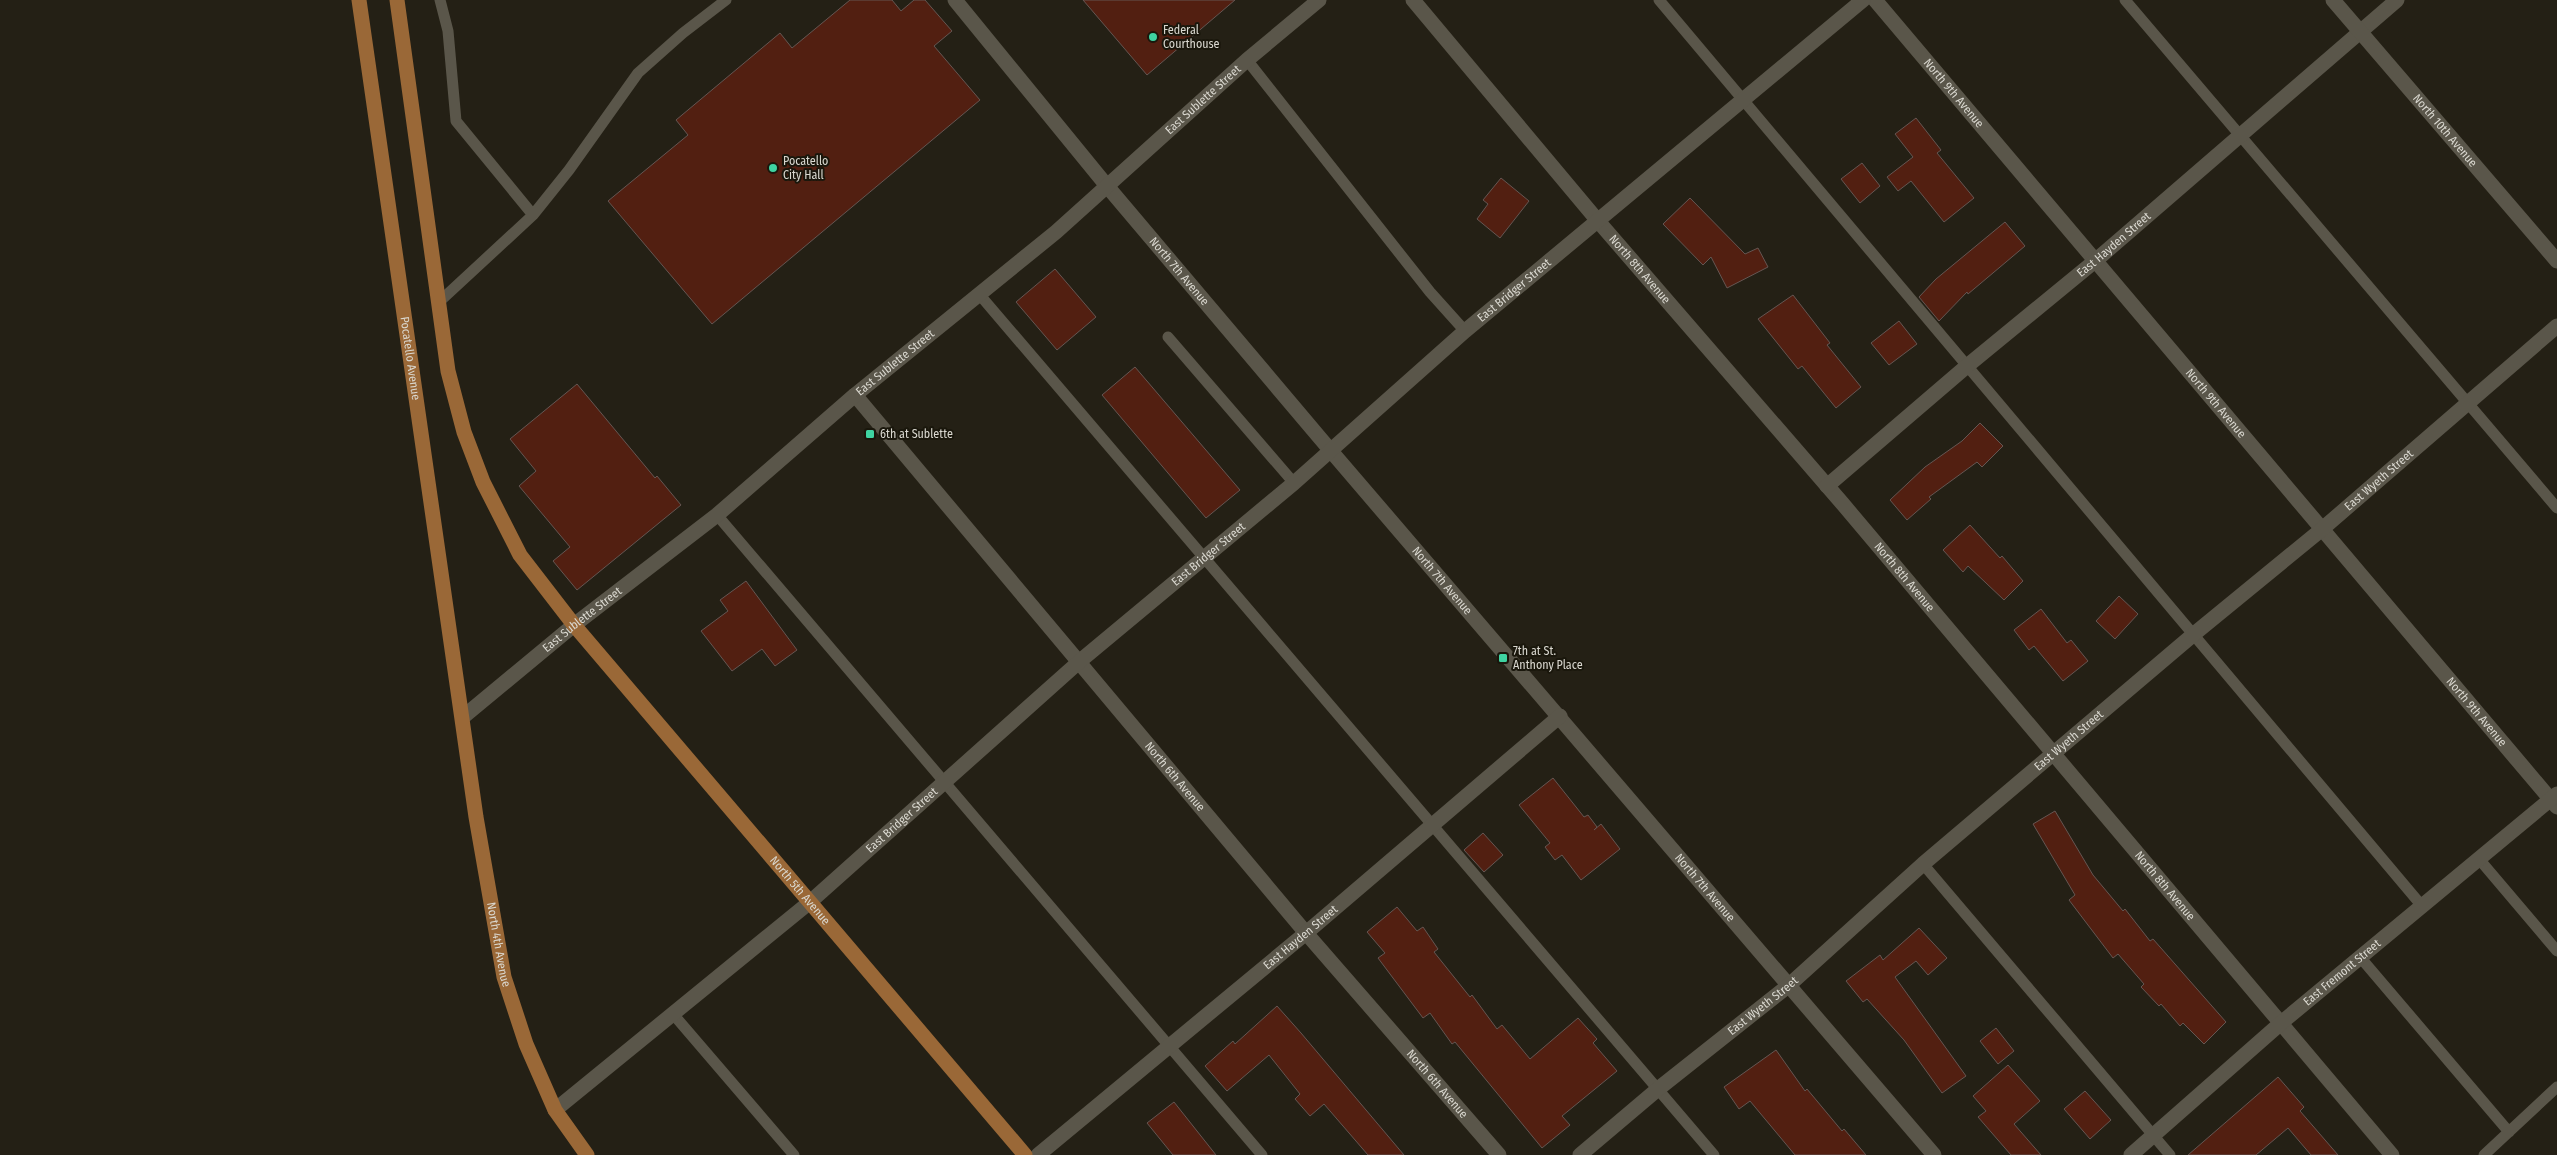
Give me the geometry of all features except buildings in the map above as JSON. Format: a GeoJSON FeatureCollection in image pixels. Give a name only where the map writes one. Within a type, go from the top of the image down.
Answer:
{"type":"FeatureCollection","features":[{"type":"Feature","properties":{"kind":"main road","name":"Pocatello Avenue"},"geometry":{"type":"LineString","coordinates":[[359,0],[463,717]]}},
{"type":"Feature","properties":{"kind":"main road"},"geometry":{"type":"LineString","coordinates":[[397,0],[448,371],[464,432],[483,482],[520,555],[574,625]]}},
{"type":"Feature","properties":{"kind":"main road","name":"North 5th Avenue"},"geometry":{"type":"LineString","coordinates":[[574,625],[1025,1155]]}},
{"type":"Feature","properties":{"kind":"main road","name":"North 4th Avenue"},"geometry":{"type":"LineString","coordinates":[[463,717],[476,817],[504,978],[526,1044],[555,1110],[586,1155]]}},
{"type":"Feature","properties":{"kind":"street","name":"North 7th Avenue"},"geometry":{"type":"LineString","coordinates":[[955,0],[1108,186],[1331,451],[1560,716],[1788,986],[1934,1155]]}},
{"type":"Feature","properties":{"kind":"street","name":"East Sublette Street"},"geometry":{"type":"LineString","coordinates":[[463,717],[574,625],[716,515],[854,394],[1056,232],[1247,60],[1319,0]]}},
{"type":"Feature","properties":{"kind":"street","name":"North 8th Avenue"},"geometry":{"type":"LineString","coordinates":[[1414,0],[1598,221],[1827,486],[2392,1155]]}},
{"type":"Feature","properties":{"kind":"street","name":"East Bridger Street"},"geometry":{"type":"LineString","coordinates":[[555,1110],[810,902],[1080,661],[1205,559],[1294,483],[1465,331],[1863,0]]}},
{"type":"Feature","properties":{"kind":"street","name":"North 9th Avenue"},"geometry":{"type":"LineString","coordinates":[[1875,0],[2321,530],[2555,800]]}},
{"type":"Feature","properties":{"kind":"street","name":"North 10th Avenue"},"geometry":{"type":"LineString","coordinates":[[2333,0],[2557,261]]}},
{"type":"Feature","properties":{"kind":"street","name":"East Hayden Street"},"geometry":{"type":"LineString","coordinates":[[1827,486],[1967,366],[2095,261],[2239,134],[2397,0]]}},
{"type":"Feature","properties":{"kind":"street","name":"East Wyeth Street"},"geometry":{"type":"LineString","coordinates":[[1580,1155],[1658,1089],[1788,986],[1923,864],[2194,634],[2321,530],[2557,326]]}},
{"type":"Feature","properties":{"kind":"street","name":"North 6th Avenue"},"geometry":{"type":"LineString","coordinates":[[854,394],[1080,661],[1306,933],[1500,1155]]}},
{"type":"Feature","properties":{"kind":"street","name":"East Hayden Street"},"geometry":{"type":"LineString","coordinates":[[1038,1155],[1306,933],[1560,716]]}},
{"type":"Feature","properties":{"kind":"street","name":"East Fremont Street"},"geometry":{"type":"LineString","coordinates":[[2131,1155],[2360,957],[2479,859],[2555,800]]}},
{"type":"Feature","properties":{"kind":"lane"},"geometry":{"type":"LineString","coordinates":[[440,0],[448,31],[456,121],[533,215]]}},
{"type":"Feature","properties":{"kind":"lane"},"geometry":{"type":"LineString","coordinates":[[439,302],[533,215],[569,170],[638,73],[683,33],[726,0]]}},
{"type":"Feature","properties":{"kind":"lane"},"geometry":{"type":"LineString","coordinates":[[1659,0],[2422,906]]}},
{"type":"Feature","properties":{"kind":"lane"},"geometry":{"type":"LineString","coordinates":[[2125,0],[2557,508]]}},
{"type":"Feature","properties":{"kind":"lane"},"geometry":{"type":"LineString","coordinates":[[1247,60],[1430,292],[1465,331]]}},
{"type":"Feature","properties":{"kind":"lane"},"geometry":{"type":"LineString","coordinates":[[979,294],[1714,1155]]}},
{"type":"Feature","properties":{"kind":"lane"},"geometry":{"type":"LineString","coordinates":[[1168,338],[1294,483]]}},
{"type":"Feature","properties":{"kind":"lane"},"geometry":{"type":"LineString","coordinates":[[716,515],[1262,1155]]}},
{"type":"Feature","properties":{"kind":"lane"},"geometry":{"type":"LineString","coordinates":[[2479,859],[2557,952]]}},
{"type":"Feature","properties":{"kind":"lane"},"geometry":{"type":"LineString","coordinates":[[1923,864],[2170,1155]]}},
{"type":"Feature","properties":{"kind":"lane"},"geometry":{"type":"LineString","coordinates":[[2360,957],[2509,1132]]}},
{"type":"Feature","properties":{"kind":"lane"},"geometry":{"type":"LineString","coordinates":[[673,1014],[794,1155]]}},
{"type":"Feature","properties":{"kind":"lane"},"geometry":{"type":"LineString","coordinates":[[2484,1155],[2557,1087]]}},
{"type":"Feature","properties":{"kind":"place","name":"Federal Courthouse"},"geometry":{"type":"Point","coordinates":[1153,37]}},
{"type":"Feature","properties":{"kind":"place","name":"Pocatello City Hall"},"geometry":{"type":"Point","coordinates":[773,168]}},
{"type":"Feature","properties":{"kind":"place","name":"6th at Sublette"},"geometry":{"type":"Point","coordinates":[870,434]}},
{"type":"Feature","properties":{"kind":"place","name":"7th at St. Anthony Place"},"geometry":{"type":"Point","coordinates":[1503,658]}}]}
